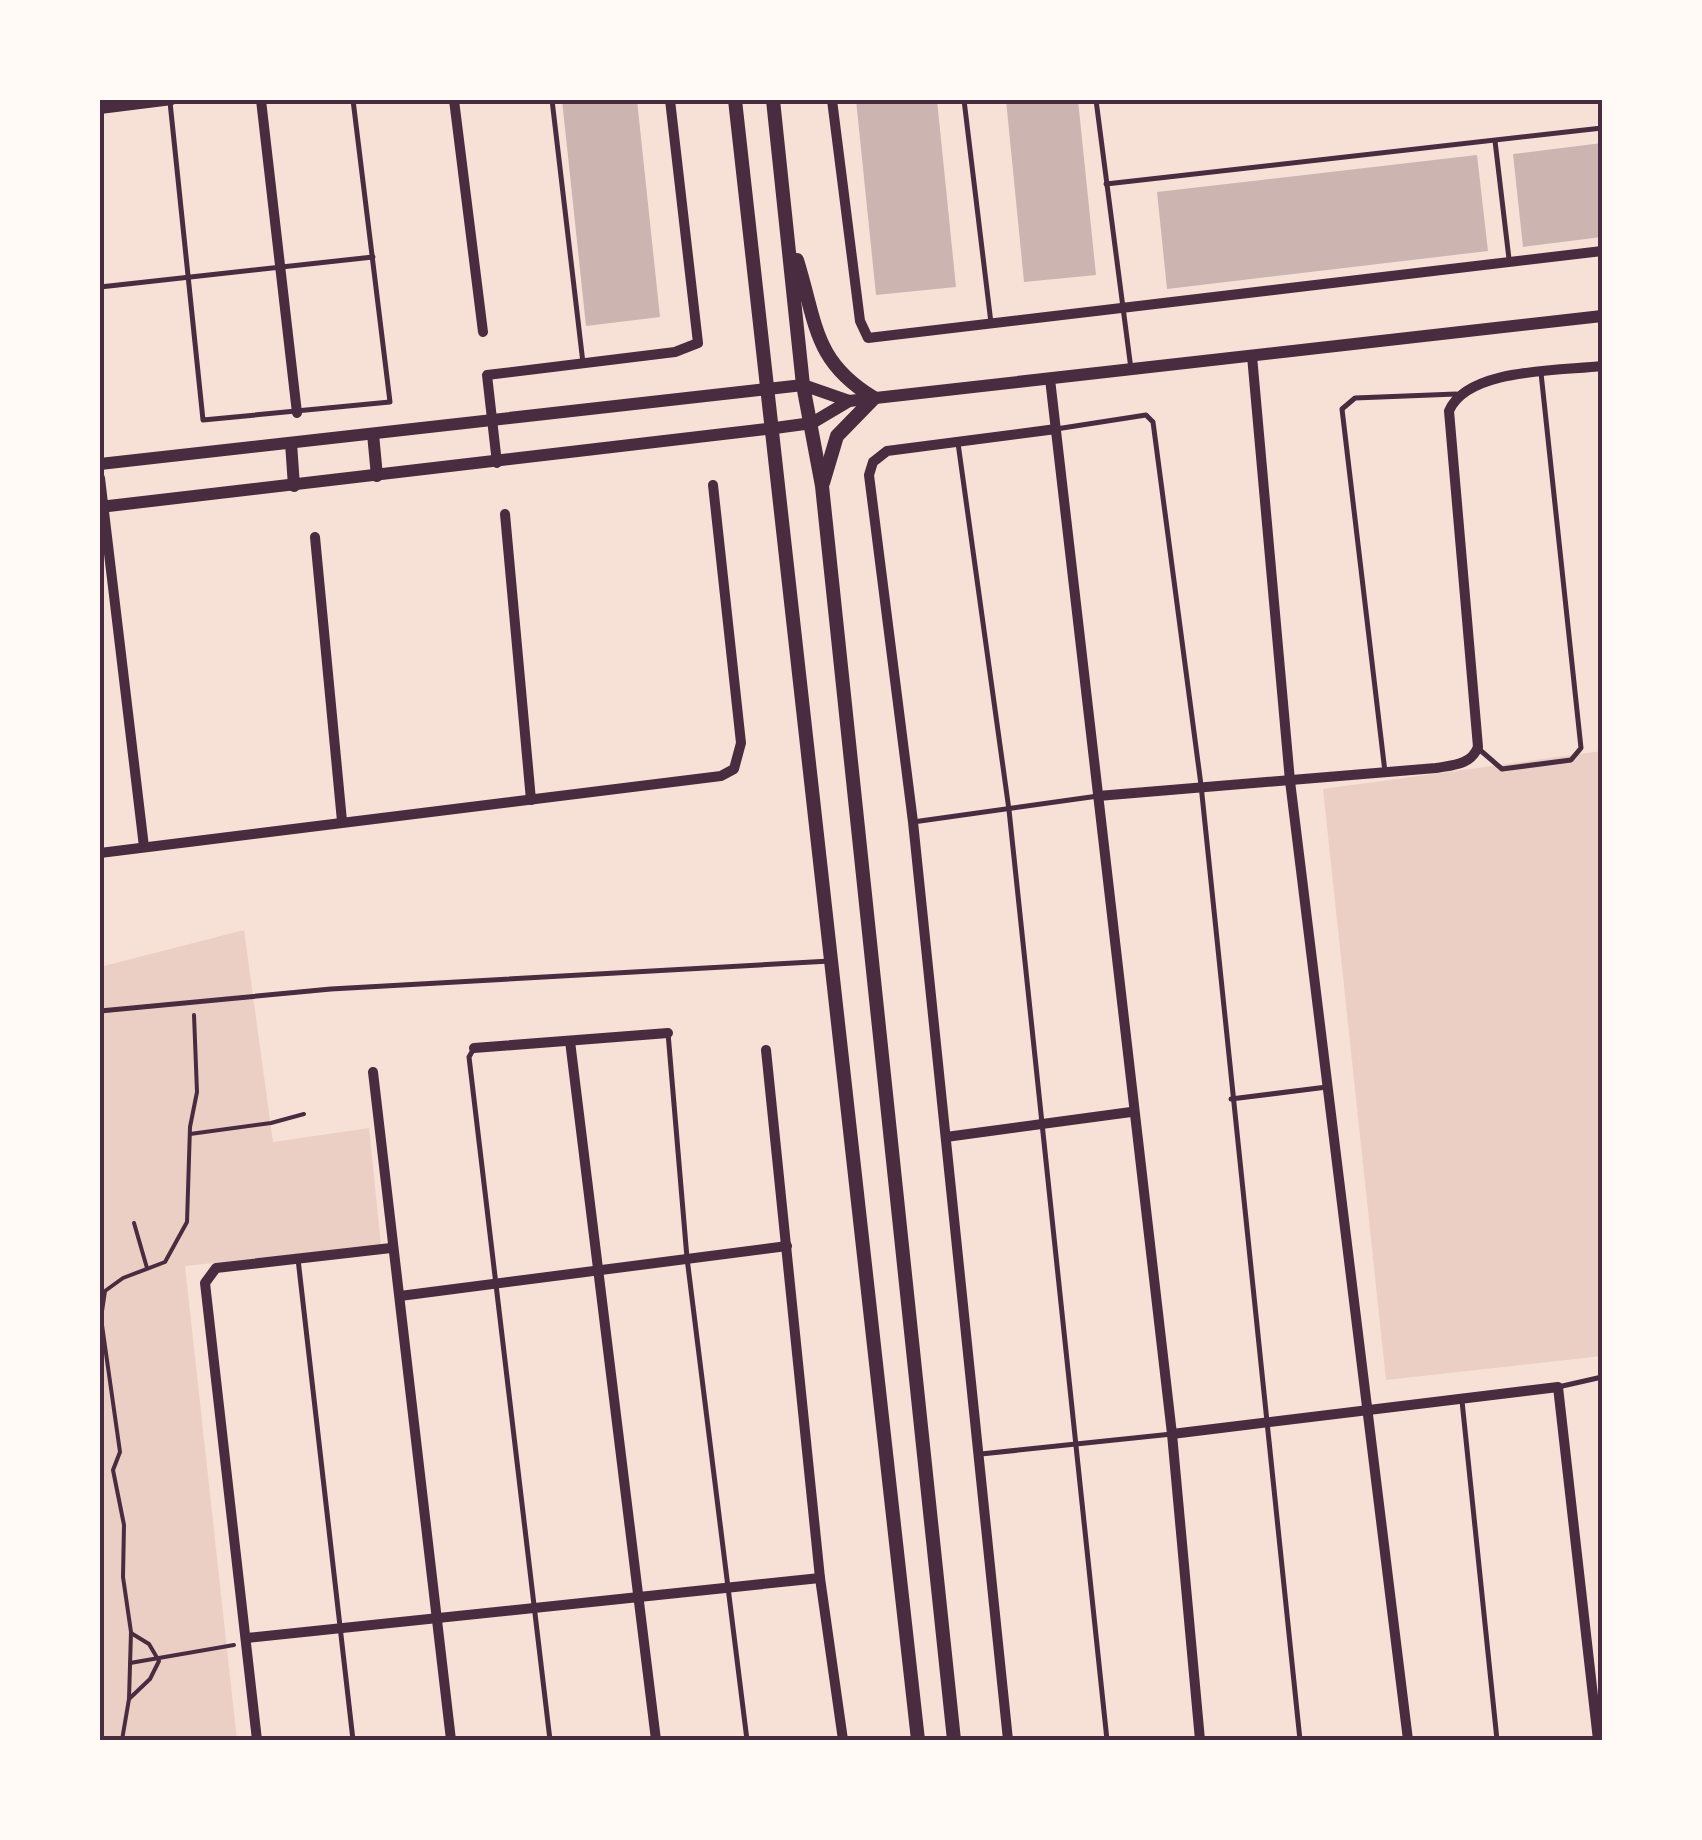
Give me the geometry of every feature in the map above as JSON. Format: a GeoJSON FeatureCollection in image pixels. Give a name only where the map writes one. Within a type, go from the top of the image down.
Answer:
{"type":"FeatureCollection","features":[{"type":"Feature","properties":{"kind":"main road"},"geometry":{"type":"LineString","coordinates":[[735,100],[775,428],[918,1740]]}},
{"type":"Feature","properties":{"kind":"main road"},"geometry":{"type":"LineString","coordinates":[[772,100],[803,385],[822,486],[954,1740]]}},
{"type":"Feature","properties":{"kind":"main road"},"geometry":{"type":"LineString","coordinates":[[788,230],[828,362],[844,380],[874,398],[838,436],[822,486]]}},
{"type":"Feature","properties":{"kind":"street"},"geometry":{"type":"LineString","coordinates":[[100,109],[171,100]]}},
{"type":"Feature","properties":{"kind":"street"},"geometry":{"type":"LineString","coordinates":[[261,100],[297,413]]}},
{"type":"Feature","properties":{"kind":"street"},"geometry":{"type":"LineString","coordinates":[[454,100],[483,332]]}},
{"type":"Feature","properties":{"kind":"street"},"geometry":{"type":"LineString","coordinates":[[497,463],[488,375],[675,352],[698,343],[670,100]]}},
{"type":"Feature","properties":{"kind":"street"},"geometry":{"type":"LineString","coordinates":[[832,100],[860,320],[868,338],[1602,251]]}},
{"type":"Feature","properties":{"kind":"street"},"geometry":{"type":"LineString","coordinates":[[102,506],[497,463],[812,423],[849,401],[1602,316]]}},
{"type":"Feature","properties":{"kind":"street"},"geometry":{"type":"LineString","coordinates":[[1252,356],[1290,781],[1408,1740]]}},
{"type":"Feature","properties":{"kind":"street"},"geometry":{"type":"LineString","coordinates":[[1098,796],[1436,768],[1466,762],[1478,747],[1449,412],[1456,394],[1478,382],[1602,366]]}},
{"type":"Feature","properties":{"kind":"street"},"geometry":{"type":"LineString","coordinates":[[1050,380],[1172,1434],[1200,1740]]}},
{"type":"Feature","properties":{"kind":"street"},"geometry":{"type":"LineString","coordinates":[[100,464],[803,385],[849,401]]}},
{"type":"Feature","properties":{"kind":"street"},"geometry":{"type":"LineString","coordinates":[[1008,1740],[913,822],[870,475],[873,462],[887,451],[1056,429]]}},
{"type":"Feature","properties":{"kind":"street"},"geometry":{"type":"LineString","coordinates":[[373,434],[377,476]]}},
{"type":"Feature","properties":{"kind":"street"},"geometry":{"type":"LineString","coordinates":[[290,443],[294,486]]}},
{"type":"Feature","properties":{"kind":"street"},"geometry":{"type":"LineString","coordinates":[[100,478],[144,847]]}},
{"type":"Feature","properties":{"kind":"street"},"geometry":{"type":"LineString","coordinates":[[100,852],[722,776],[734,769],[741,742],[713,485]]}},
{"type":"Feature","properties":{"kind":"street"},"geometry":{"type":"LineString","coordinates":[[505,514],[531,800]]}},
{"type":"Feature","properties":{"kind":"street"},"geometry":{"type":"LineString","coordinates":[[315,538],[342,821]]}},
{"type":"Feature","properties":{"kind":"street"},"geometry":{"type":"LineString","coordinates":[[474,1048],[668,1033]]}},
{"type":"Feature","properties":{"kind":"street"},"geometry":{"type":"LineString","coordinates":[[570,1041],[656,1740]]}},
{"type":"Feature","properties":{"kind":"street"},"geometry":{"type":"LineString","coordinates":[[766,1050],[820,1578],[843,1740]]}},
{"type":"Feature","properties":{"kind":"street"},"geometry":{"type":"LineString","coordinates":[[373,1072],[391,1248],[440,1618],[451,1740]]}},
{"type":"Feature","properties":{"kind":"street"},"geometry":{"type":"LineString","coordinates":[[946,1137],[1132,1112]]}},
{"type":"Feature","properties":{"kind":"street"},"geometry":{"type":"LineString","coordinates":[[400,1296],[787,1246]]}},
{"type":"Feature","properties":{"kind":"street"},"geometry":{"type":"LineString","coordinates":[[258,1740],[205,1283],[216,1268],[391,1248]]}},
{"type":"Feature","properties":{"kind":"street"},"geometry":{"type":"LineString","coordinates":[[1172,1434],[1558,1387],[1598,1740]]}},
{"type":"Feature","properties":{"kind":"street"},"geometry":{"type":"LineString","coordinates":[[247,1641],[820,1578]]}},
{"type":"Feature","properties":{"kind":"lane"},"geometry":{"type":"LineString","coordinates":[[171,100],[203,420],[390,402],[354,100]]}},
{"type":"Feature","properties":{"kind":"lane"},"geometry":{"type":"LineString","coordinates":[[552,100],[583,363]]}},
{"type":"Feature","properties":{"kind":"lane"},"geometry":{"type":"LineString","coordinates":[[964,100],[991,323]]}},
{"type":"Feature","properties":{"kind":"lane"},"geometry":{"type":"LineString","coordinates":[[1096,100],[1130,369]]}},
{"type":"Feature","properties":{"kind":"lane"},"geometry":{"type":"LineString","coordinates":[[1106,184],[1602,128]]}},
{"type":"Feature","properties":{"kind":"lane"},"geometry":{"type":"LineString","coordinates":[[1495,140],[1510,262]]}},
{"type":"Feature","properties":{"kind":"lane"},"geometry":{"type":"LineString","coordinates":[[100,287],[373,257]]}},
{"type":"Feature","properties":{"kind":"lane"},"geometry":{"type":"LineString","coordinates":[[1478,747],[1502,769],[1571,760],[1581,748],[1541,373]]}},
{"type":"Feature","properties":{"kind":"lane"},"geometry":{"type":"LineString","coordinates":[[1385,772],[1342,409],[1355,398],[1456,394]]}},
{"type":"Feature","properties":{"kind":"lane"},"geometry":{"type":"LineString","coordinates":[[1056,429],[1146,415],[1152,420],[1200,785],[1300,1740]]}},
{"type":"Feature","properties":{"kind":"lane"},"geometry":{"type":"LineString","coordinates":[[958,444],[1009,810],[1107,1740]]}},
{"type":"Feature","properties":{"kind":"lane"},"geometry":{"type":"LineString","coordinates":[[913,822],[1098,796]]}},
{"type":"Feature","properties":{"kind":"lane"},"geometry":{"type":"LineString","coordinates":[[100,1011],[194,1000],[833,961]]}},
{"type":"Feature","properties":{"kind":"lane"},"geometry":{"type":"LineString","coordinates":[[668,1033],[687,1258],[748,1740]]}},
{"type":"Feature","properties":{"kind":"lane"},"geometry":{"type":"LineString","coordinates":[[474,1048],[470,1056],[550,1740]]}},
{"type":"Feature","properties":{"kind":"lane"},"geometry":{"type":"LineString","coordinates":[[1231,1098],[1328,1088]]}},
{"type":"Feature","properties":{"kind":"lane"},"geometry":{"type":"LineString","coordinates":[[298,1259],[352,1740]]}},
{"type":"Feature","properties":{"kind":"lane"},"geometry":{"type":"LineString","coordinates":[[1558,1387],[1602,1377]]}},
{"type":"Feature","properties":{"kind":"lane"},"geometry":{"type":"LineString","coordinates":[[1462,1398],[1497,1740]]}},
{"type":"Feature","properties":{"kind":"lane"},"geometry":{"type":"LineString","coordinates":[[978,1455],[1172,1434]]}},
{"type":"Feature","properties":{"kind":"path"},"geometry":{"type":"LineString","coordinates":[[122,1740],[129,1699],[131,1632],[123,1577],[124,1526],[112,1470],[120,1452],[101,1318],[105,1291],[165,1262],[187,1222],[190,1134],[197,1092],[194,1000]]}},
{"type":"Feature","properties":{"kind":"path"},"geometry":{"type":"LineString","coordinates":[[190,1134],[272,1124],[304,1114]]}},
{"type":"Feature","properties":{"kind":"path"},"geometry":{"type":"LineString","coordinates":[[134,1223],[147,1268]]}},
{"type":"Feature","properties":{"kind":"path"},"geometry":{"type":"LineString","coordinates":[[131,1632],[149,1644],[159,1661]]}},
{"type":"Feature","properties":{"kind":"path"},"geometry":{"type":"LineString","coordinates":[[130,1663],[159,1661],[247,1641]]}},
{"type":"Feature","properties":{"kind":"path"},"geometry":{"type":"LineString","coordinates":[[129,1699],[150,1680],[159,1661]]}},
{"type":"Feature","properties":{"kind":"shaded area"},"geometry":{"type":"Polygon","coordinates":[[[1602,751],[1602,1356],[1386,1380],[1323,789],[1602,751]]]}},
{"type":"Feature","properties":{"kind":"shaded area"},"geometry":{"type":"Polygon","coordinates":[[[244,930],[273,1142],[369,1128],[381,1245],[185,1266],[237,1740],[100,1740],[100,967],[244,930]]]}},
{"type":"Feature","properties":{"kind":"building"},"geometry":{"type":"Polygon","coordinates":[[[562,100],[637,100],[660,317],[586,326],[562,100]]]}},
{"type":"Feature","properties":{"kind":"building"},"geometry":{"type":"Polygon","coordinates":[[[856,100],[937,100],[956,287],[876,295],[856,100]]]}},
{"type":"Feature","properties":{"kind":"building"},"geometry":{"type":"Polygon","coordinates":[[[1006,100],[1078,100],[1096,275],[1024,282],[1006,100]]]}},
{"type":"Feature","properties":{"kind":"building"},"geometry":{"type":"Polygon","coordinates":[[[1602,143],[1602,237],[1523,247],[1513,154],[1602,143]]]}},
{"type":"Feature","properties":{"kind":"building"},"geometry":{"type":"Polygon","coordinates":[[[1477,155],[1488,251],[1167,289],[1157,192],[1477,155]]]}}]}
